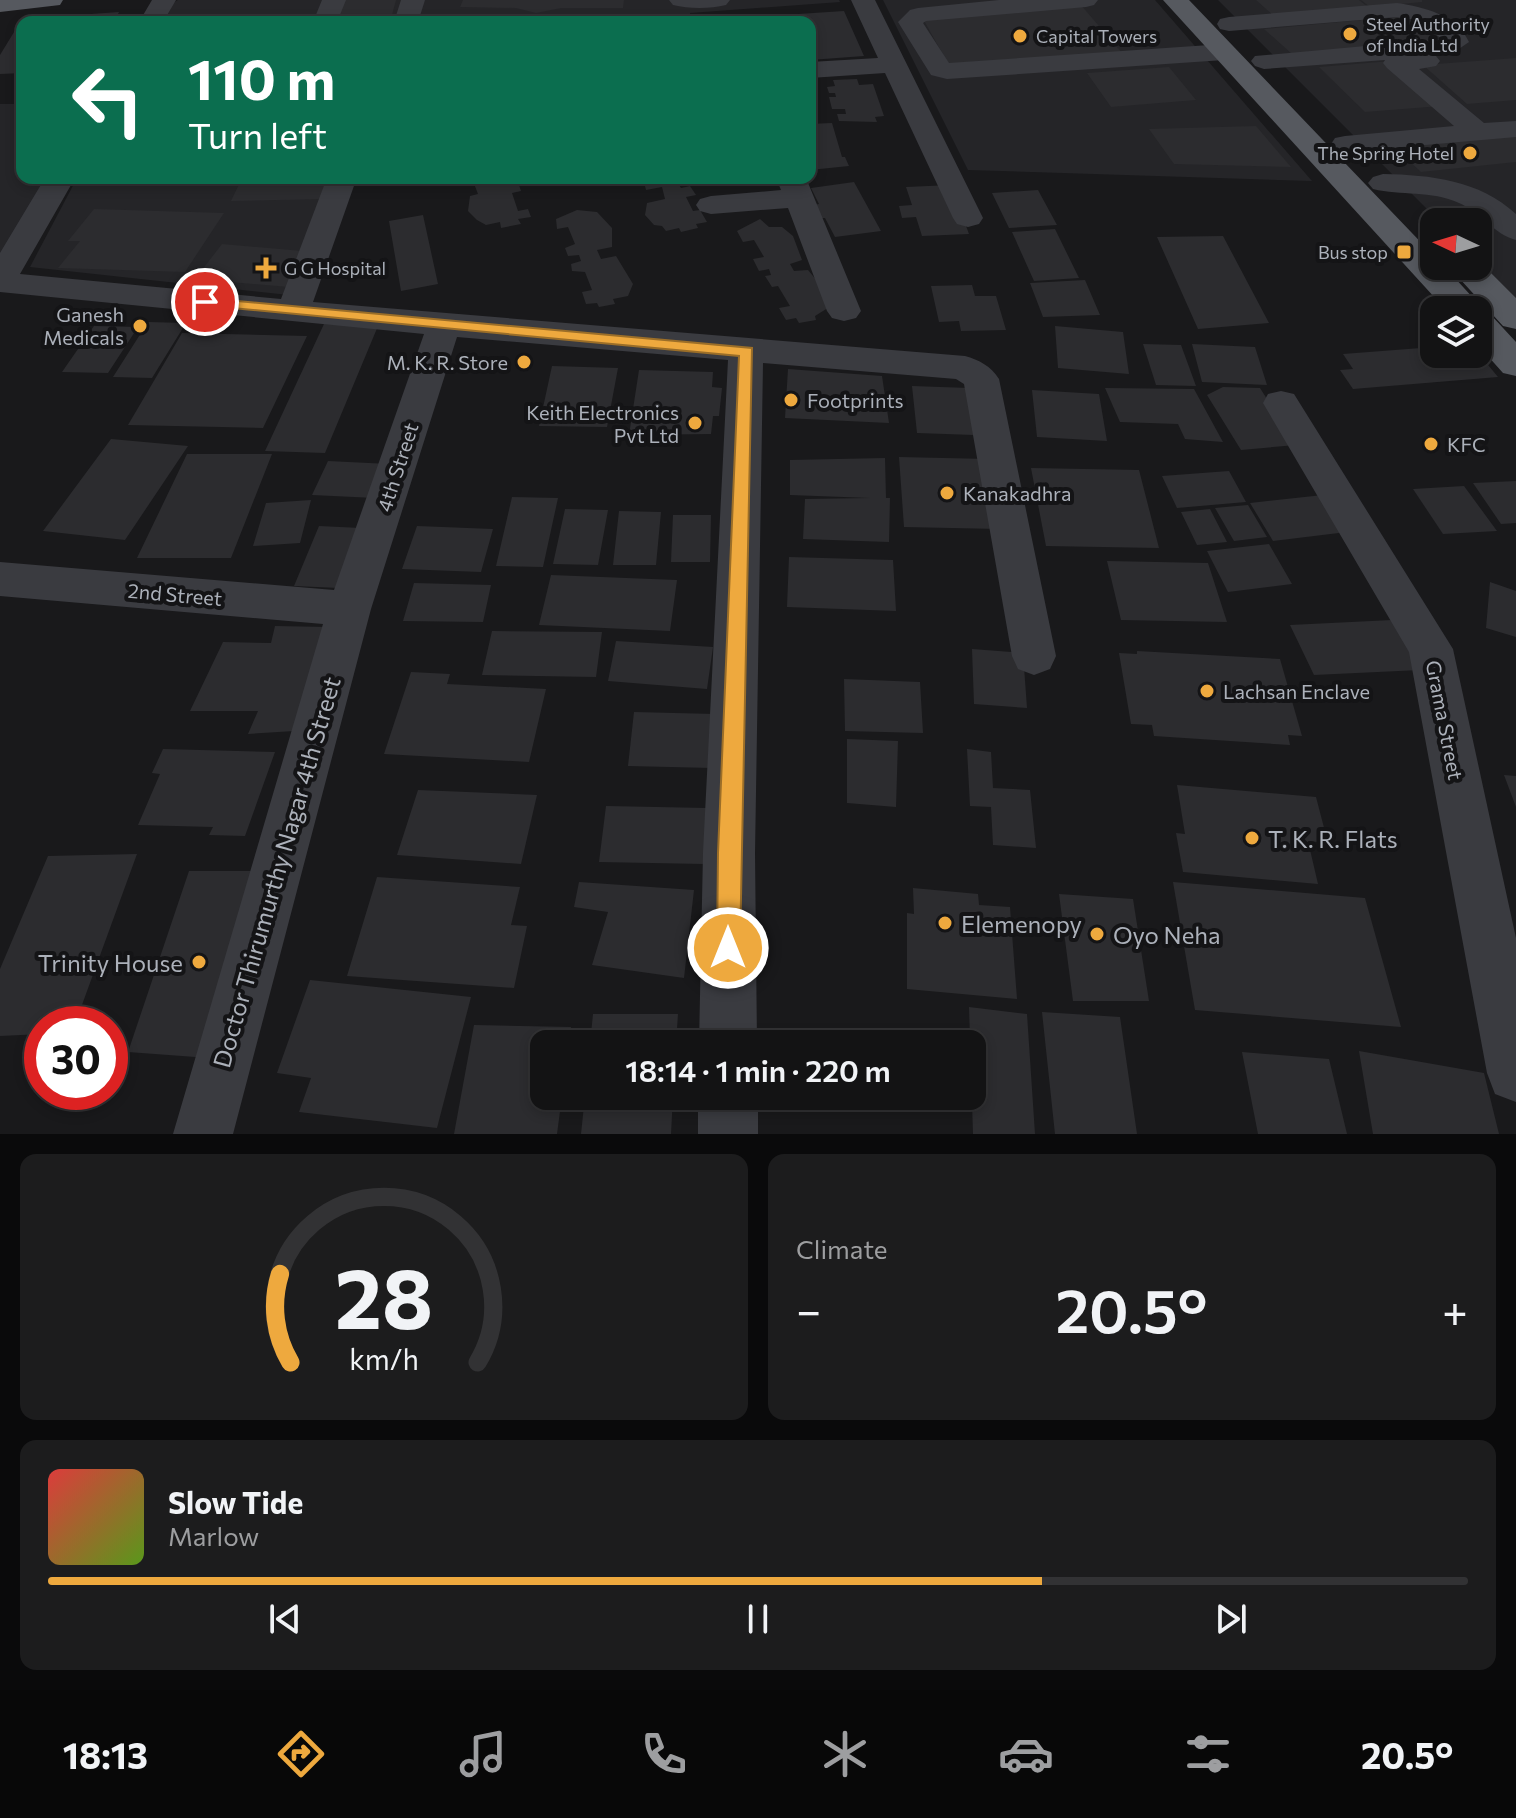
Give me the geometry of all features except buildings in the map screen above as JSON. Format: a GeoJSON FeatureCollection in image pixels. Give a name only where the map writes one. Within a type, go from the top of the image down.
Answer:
{"type":"FeatureCollection","features":[{"type":"Feature","properties":{"kind":"main road"},"geometry":{"type":"LineString","coordinates":[[0,5],[51,0]]}},
{"type":"Feature","properties":{"kind":"main road"},"geometry":{"type":"LineString","coordinates":[[1175,0],[1226,38],[1264,61],[1414,214]]}},
{"type":"Feature","properties":{"kind":"main road"},"geometry":{"type":"LineString","coordinates":[[1205,0],[1226,38],[1454,296]]}},
{"type":"Feature","properties":{"kind":"main road"},"geometry":{"type":"LineString","coordinates":[[1479,280],[1516,318]]}},
{"type":"Feature","properties":{"kind":"main road"},"geometry":{"type":"LineString","coordinates":[[1492,338],[1516,364]]}},
{"type":"Feature","properties":{"kind":"street"},"geometry":{"type":"LineString","coordinates":[[681,0],[718,0]]}},
{"type":"Feature","properties":{"kind":"street"},"geometry":{"type":"LineString","coordinates":[[863,0],[968,218]]}},
{"type":"Feature","properties":{"kind":"street"},"geometry":{"type":"LineString","coordinates":[[1086,0],[928,13],[918,15],[910,22],[940,70],[947,71],[1226,38],[1397,10],[1423,14],[1455,37],[1457,42],[1444,48],[1264,61]]}},
{"type":"Feature","properties":{"kind":"street"},"geometry":{"type":"LineString","coordinates":[[1477,132],[1396,63],[1481,57]]}},
{"type":"Feature","properties":{"kind":"street"},"geometry":{"type":"LineString","coordinates":[[816,70],[894,65]]}},
{"type":"Feature","properties":{"kind":"street"},"geometry":{"type":"LineString","coordinates":[[1345,144],[1516,129]]}},
{"type":"Feature","properties":{"kind":"street"},"geometry":{"type":"LineString","coordinates":[[1383,183],[1432,183],[1455,189],[1483,202],[1516,231]]}},
{"type":"Feature","properties":{"kind":"street"},"geometry":{"type":"LineString","coordinates":[[57,184],[0,281],[444,325],[965,368],[975,372],[981,379],[1034,656]]}},
{"type":"Feature","properties":{"kind":"street"},"geometry":{"type":"LineString","coordinates":[[293,311],[340,184]]}},
{"type":"Feature","properties":{"kind":"street"},"geometry":{"type":"LineString","coordinates":[[711,205],[795,188],[844,311]]}},
{"type":"Feature","properties":{"kind":"street","name":"4th Street"},"geometry":{"type":"LineString","coordinates":[[349,609],[444,325]]}},
{"type":"Feature","properties":{"kind":"street"},"geometry":{"type":"LineString","coordinates":[[728,1030],[729,837],[746,352]]}},
{"type":"Feature","properties":{"kind":"street","name":"Grama Street"},"geometry":{"type":"LineString","coordinates":[[1281,403],[1431,649],[1516,1073]]}},
{"type":"Feature","properties":{"kind":"street","name":"2nd Street"},"geometry":{"type":"LineString","coordinates":[[0,579],[349,609]]}},
{"type":"Feature","properties":{"kind":"street","name":"Doctor Thirumurthy Nagar 4th Street"},"geometry":{"type":"LineString","coordinates":[[203,1134],[349,609]]}},
{"type":"Feature","properties":{"kind":"street"},"geometry":{"type":"LineString","coordinates":[[728,1110],[728,1134]]}},
{"type":"Feature","properties":{"kind":"shaded area"},"geometry":{"type":"Polygon","coordinates":[[[178,0],[840,2],[690,13],[690,16],[164,16],[171,4],[178,0]]]}},
{"type":"Feature","properties":{"kind":"shaded area"},"geometry":{"type":"Polygon","coordinates":[[[883,0],[1155,0],[1312,181],[968,170],[883,0]]]}},
{"type":"Feature","properties":{"kind":"shaded area"},"geometry":{"type":"Polygon","coordinates":[[[1218,0],[1516,0],[1516,298],[1492,274],[1492,208],[1426,208],[1218,0]]]}},
{"type":"Feature","properties":{"kind":"shaded area"},"geometry":{"type":"Polygon","coordinates":[[[0,104],[16,104],[16,184],[43,184],[0,279],[0,104]]]}},
{"type":"Feature","properties":{"kind":"shaded area"},"geometry":{"type":"Polygon","coordinates":[[[74,184],[351,184],[307,297],[30,267],[74,184]]]}},
{"type":"Feature","properties":{"kind":"place","name":"Steel Authority of India Ltd"},"geometry":{"type":"Point","coordinates":[1350,34]}},
{"type":"Feature","properties":{"kind":"place","name":"Capital Towers"},"geometry":{"type":"Point","coordinates":[1020,36]}},
{"type":"Feature","properties":{"kind":"place","name":"The Spring Hotel"},"geometry":{"type":"Point","coordinates":[1470,153]}},
{"type":"Feature","properties":{"kind":"place","name":"Bus stop"},"geometry":{"type":"Point","coordinates":[1404,252]}},
{"type":"Feature","properties":{"kind":"place","name":"G G Hospital"},"geometry":{"type":"Point","coordinates":[266,268]}},
{"type":"Feature","properties":{"kind":"place","name":"Ganesh Medicals"},"geometry":{"type":"Point","coordinates":[140,326]}},
{"type":"Feature","properties":{"kind":"place","name":"M. K. R. Store"},"geometry":{"type":"Point","coordinates":[524,362]}},
{"type":"Feature","properties":{"kind":"place","name":"Footprints"},"geometry":{"type":"Point","coordinates":[791,400]}},
{"type":"Feature","properties":{"kind":"place","name":"Keith Electronics Pvt Ltd"},"geometry":{"type":"Point","coordinates":[695,423]}},
{"type":"Feature","properties":{"kind":"place","name":"KFC"},"geometry":{"type":"Point","coordinates":[1431,444]}},
{"type":"Feature","properties":{"kind":"place","name":"Kanakadhra"},"geometry":{"type":"Point","coordinates":[947,493]}},
{"type":"Feature","properties":{"kind":"place","name":"Lachsan Enclave"},"geometry":{"type":"Point","coordinates":[1207,691]}},
{"type":"Feature","properties":{"kind":"place","name":"T. K. R. Flats"},"geometry":{"type":"Point","coordinates":[1252,838]}},
{"type":"Feature","properties":{"kind":"place","name":"Elemenopy"},"geometry":{"type":"Point","coordinates":[945,923]}},
{"type":"Feature","properties":{"kind":"place","name":"Oyo Neha"},"geometry":{"type":"Point","coordinates":[1097,934]}},
{"type":"Feature","properties":{"kind":"place","name":"Trinity House"},"geometry":{"type":"Point","coordinates":[199,962]}},
{"type":"Feature","properties":{"kind":"route"},"geometry":{"type":"LineString","coordinates":[[205,302],[746,352],[728,948]]}}]}
